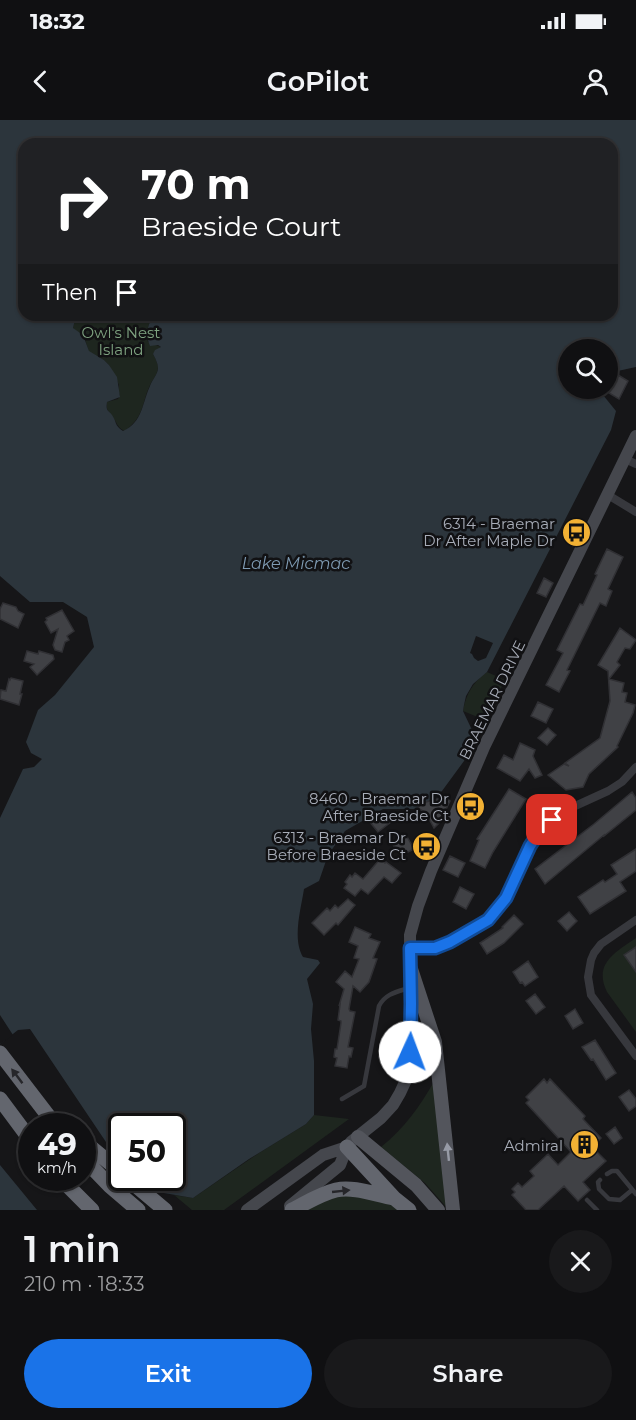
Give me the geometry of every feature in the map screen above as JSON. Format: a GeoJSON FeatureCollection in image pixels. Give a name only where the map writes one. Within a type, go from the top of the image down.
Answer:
{"type":"FeatureCollection","features":[{"type":"Feature","properties":{"kind":"highway"},"geometry":{"type":"LineString","coordinates":[[0,1053],[46,1113]]}},
{"type":"Feature","properties":{"kind":"highway"},"geometry":{"type":"LineString","coordinates":[[0,1099],[18,1123]]}},
{"type":"Feature","properties":{"kind":"highway"},"geometry":{"type":"LineString","coordinates":[[35,1099],[52,1113]]}},
{"type":"Feature","properties":{"kind":"highway"},"geometry":{"type":"LineString","coordinates":[[352,1142],[394,1198],[409,1210]]}},
{"type":"Feature","properties":{"kind":"highway"},"geometry":{"type":"LineString","coordinates":[[96,1152],[108,1161]]}},
{"type":"Feature","properties":{"kind":"highway"},"geometry":{"type":"LineString","coordinates":[[96,1172],[138,1210]]}},
{"type":"Feature","properties":{"kind":"highway"},"geometry":{"type":"LineString","coordinates":[[292,1210],[322,1194],[338,1190],[394,1198]]}},
{"type":"Feature","properties":{"kind":"highway"},"geometry":{"type":"LineString","coordinates":[[73,1191],[92,1210]]}},
{"type":"Feature","properties":{"kind":"highway"},"geometry":{"type":"LineString","coordinates":[[142,1191],[165,1210]]}},
{"type":"Feature","properties":{"kind":"main road","name":"BRAEMAR DRIVE"},"geometry":{"type":"LineString","coordinates":[[247,1210],[323,1155],[352,1142],[381,1118],[400,1093],[409,1066],[411,1038],[410,935],[431,871],[485,745],[608,495],[630,461],[636,436]]}},
{"type":"Feature","properties":{"kind":"main road"},"geometry":{"type":"LineString","coordinates":[[411,969],[435,1042],[453,1210]]}},
{"type":"Feature","properties":{"kind":"main road","name":"BRAEMAR DRIVE"},"geometry":{"type":"LineString","coordinates":[[285,1210],[340,1165],[352,1142]]}},
{"type":"Feature","properties":{"kind":"main road"},"geometry":{"type":"LineString","coordinates":[[352,1142],[416,1185],[438,1210]]}},
{"type":"Feature","properties":{"kind":"street"},"geometry":{"type":"LineString","coordinates":[[608,495],[636,512]]}},
{"type":"Feature","properties":{"kind":"street"},"geometry":{"type":"LineString","coordinates":[[410,948],[435,948],[488,920],[506,898],[530,846],[540,831],[562,812],[622,782],[636,767]]}},
{"type":"Feature","properties":{"kind":"street"},"geometry":{"type":"LineString","coordinates":[[636,920],[601,944],[594,953],[588,969],[588,985],[591,995],[636,1056]]}},
{"type":"Feature","properties":{"kind":"lane"},"geometry":{"type":"LineString","coordinates":[[342,1099],[364,1086],[382,1000],[391,993],[411,987]]}},
{"type":"Feature","properties":{"kind":"lane"},"geometry":{"type":"LineString","coordinates":[[600,1180],[599,1189],[609,1199],[620,1200],[634,1192],[617,1172],[607,1174]]}},
{"type":"Feature","properties":{"kind":"lane"},"geometry":{"type":"LineString","coordinates":[[587,1200],[597,1210]]}},
{"type":"Feature","properties":{"kind":"green space","name":"Owl's Nest Island"},"geometry":{"type":"Polygon","coordinates":[[[75,321],[151,321],[148,342],[161,347],[153,354],[158,370],[139,415],[125,431],[119,427],[107,407],[107,402],[118,399],[120,395],[119,385],[109,365],[89,352],[85,339],[73,328],[75,321]]]}},
{"type":"Feature","properties":{"kind":"green space"},"geometry":{"type":"Polygon","coordinates":[[[487,672],[505,680],[485,720],[463,711],[471,689],[487,672]]]}},
{"type":"Feature","properties":{"kind":"green space"},"geometry":{"type":"Polygon","coordinates":[[[636,938],[636,1032],[607,992],[603,982],[603,973],[609,959],[636,938]]]}},
{"type":"Feature","properties":{"kind":"green space"},"geometry":{"type":"Polygon","coordinates":[[[435,1080],[449,1210],[425,1183],[381,1147],[411,1116],[435,1080]]]}},
{"type":"Feature","properties":{"kind":"green space"},"geometry":{"type":"Polygon","coordinates":[[[314,1115],[349,1119],[224,1210],[192,1210],[174,1195],[193,1198],[306,1124],[314,1115]]]}},
{"type":"Feature","properties":{"kind":"green space"},"geometry":{"type":"Polygon","coordinates":[[[348,1189],[405,1210],[302,1210],[348,1189]]]}},
{"type":"Feature","properties":{"kind":"water","name":"Lake Micmac"},"geometry":{"type":"Polygon","coordinates":[[[0,120],[636,120],[636,367],[618,371],[618,339],[558,339],[558,399],[606,399],[616,411],[611,430],[487,672],[473,684],[466,696],[463,711],[472,730],[473,741],[464,761],[442,791],[418,809],[383,809],[345,831],[328,855],[319,881],[304,889],[298,924],[298,942],[303,957],[318,960],[320,963],[307,979],[313,1004],[311,1029],[314,1061],[314,1115],[306,1124],[249,1159],[193,1198],[157,1191],[186,1191],[186,1113],[108,1113],[108,1145],[96,1127],[96,1113],[86,1113],[30,1029],[18,1030],[0,1044],[0,818],[23,769],[34,767],[42,759],[31,753],[26,742],[38,710],[55,695],[94,647],[87,617],[63,602],[30,602],[0,576],[0,120]]]}},
{"type":"Feature","properties":{"kind":"water"},"geometry":{"type":"Polygon","coordinates":[[[0,1165],[18,1187],[18,1191],[21,1191],[37,1210],[0,1210],[0,1165]]]}},
{"type":"Feature","properties":{"kind":"pier"},"geometry":{"type":"Polygon","coordinates":[[[476,636],[493,643],[486,658],[478,661],[470,653],[476,636]]]}},
{"type":"Feature","properties":{"kind":"pier"},"geometry":{"type":"Polygon","coordinates":[[[0,1015],[13,1035],[0,1044],[0,1015]]]}},
{"type":"Feature","properties":{"kind":"building"},"geometry":{"type":"Polygon","coordinates":[[[618,375],[628,381],[618,398],[618,375]]]}},
{"type":"Feature","properties":{"kind":"building"},"geometry":{"type":"Polygon","coordinates":[[[607,549],[623,557],[608,589],[612,591],[606,606],[600,603],[567,670],[570,671],[559,692],[546,685],[563,653],[557,650],[580,604],[583,605],[607,549]]]}},
{"type":"Feature","properties":{"kind":"building"},"geometry":{"type":"Polygon","coordinates":[[[544,578],[553,583],[546,597],[537,593],[544,578]]]}},
{"type":"Feature","properties":{"kind":"building"},"geometry":{"type":"Polygon","coordinates":[[[3,603],[16,607],[24,614],[18,628],[0,619],[0,609],[3,603]]]}},
{"type":"Feature","properties":{"kind":"building"},"geometry":{"type":"Polygon","coordinates":[[[62,610],[74,631],[67,636],[69,640],[65,642],[62,652],[55,650],[53,645],[58,629],[51,633],[45,622],[46,618],[62,610]]]}},
{"type":"Feature","properties":{"kind":"building"},"geometry":{"type":"Polygon","coordinates":[[[620,628],[636,640],[630,649],[625,648],[617,662],[620,665],[609,679],[624,683],[622,692],[627,693],[625,702],[635,705],[633,713],[618,747],[589,774],[583,787],[566,790],[548,775],[564,764],[569,766],[565,763],[600,738],[610,701],[608,671],[598,665],[620,628]]]}},
{"type":"Feature","properties":{"kind":"building"},"geometry":{"type":"Polygon","coordinates":[[[27,651],[38,654],[39,651],[53,655],[54,659],[37,675],[30,667],[34,664],[24,661],[27,651]]]}},
{"type":"Feature","properties":{"kind":"building"},"geometry":{"type":"Polygon","coordinates":[[[11,678],[23,681],[19,705],[0,699],[1,690],[6,691],[11,678]]]}},
{"type":"Feature","properties":{"kind":"building"},"geometry":{"type":"Polygon","coordinates":[[[538,702],[553,709],[546,723],[531,716],[538,702]]]}},
{"type":"Feature","properties":{"kind":"building"},"geometry":{"type":"Polygon","coordinates":[[[548,728],[556,735],[547,745],[538,738],[548,728]]]}},
{"type":"Feature","properties":{"kind":"building"},"geometry":{"type":"Polygon","coordinates":[[[520,743],[535,750],[533,756],[542,775],[535,778],[529,769],[520,781],[497,768],[504,755],[513,760],[520,743]]]}},
{"type":"Feature","properties":{"kind":"building"},"geometry":{"type":"Polygon","coordinates":[[[509,789],[526,799],[485,868],[470,861],[479,840],[477,839],[509,789]]]}},
{"type":"Feature","properties":{"kind":"building"},"geometry":{"type":"Polygon","coordinates":[[[632,792],[636,798],[636,810],[545,884],[535,869],[632,792]]]}},
{"type":"Feature","properties":{"kind":"building"},"geometry":{"type":"Polygon","coordinates":[[[445,797],[450,801],[440,822],[434,828],[426,813],[418,808],[422,803],[445,797]]]}},
{"type":"Feature","properties":{"kind":"building"},"geometry":{"type":"Polygon","coordinates":[[[377,814],[381,819],[387,814],[392,821],[378,832],[369,821],[377,814]]]}},
{"type":"Feature","properties":{"kind":"building"},"geometry":{"type":"Polygon","coordinates":[[[406,835],[414,849],[400,856],[392,843],[406,835]]]}},
{"type":"Feature","properties":{"kind":"building"},"geometry":{"type":"Polygon","coordinates":[[[636,849],[636,871],[620,882],[626,891],[590,914],[578,897],[603,880],[605,882],[617,874],[611,865],[636,849]]]}},
{"type":"Feature","properties":{"kind":"building"},"geometry":{"type":"Polygon","coordinates":[[[450,856],[465,863],[458,877],[443,870],[450,856]]]}},
{"type":"Feature","properties":{"kind":"building"},"geometry":{"type":"Polygon","coordinates":[[[380,859],[401,873],[392,883],[384,877],[368,894],[361,889],[355,896],[344,888],[350,875],[352,877],[355,873],[363,879],[380,859]]]}},
{"type":"Feature","properties":{"kind":"building"},"geometry":{"type":"Polygon","coordinates":[[[460,887],[474,894],[466,909],[453,902],[460,887]]]}},
{"type":"Feature","properties":{"kind":"building"},"geometry":{"type":"Polygon","coordinates":[[[348,899],[355,905],[338,925],[336,923],[324,935],[312,923],[327,908],[330,911],[335,905],[338,908],[348,899]]]}},
{"type":"Feature","properties":{"kind":"building"},"geometry":{"type":"Polygon","coordinates":[[[569,912],[577,921],[567,931],[558,921],[569,912]]]}},
{"type":"Feature","properties":{"kind":"building"},"geometry":{"type":"Polygon","coordinates":[[[514,915],[523,924],[504,943],[487,954],[480,943],[503,928],[514,915]]]}},
{"type":"Feature","properties":{"kind":"building"},"geometry":{"type":"Polygon","coordinates":[[[355,927],[371,934],[369,938],[380,942],[373,958],[377,959],[369,982],[360,992],[353,986],[349,1009],[355,1012],[348,1047],[353,1048],[347,1068],[335,1066],[337,1058],[334,1057],[335,1049],[337,1049],[341,1023],[338,1020],[339,1006],[344,989],[336,982],[345,971],[352,977],[359,959],[354,958],[358,946],[349,942],[355,927]]]}},
{"type":"Feature","properties":{"kind":"building"},"geometry":{"type":"Polygon","coordinates":[[[636,947],[636,972],[624,955],[636,947]]]}},
{"type":"Feature","properties":{"kind":"building"},"geometry":{"type":"Polygon","coordinates":[[[528,961],[538,977],[525,986],[522,982],[520,983],[513,972],[528,961]]]}},
{"type":"Feature","properties":{"kind":"building"},"geometry":{"type":"Polygon","coordinates":[[[535,994],[545,1007],[536,1014],[526,1001],[535,994]]]}},
{"type":"Feature","properties":{"kind":"building"},"geometry":{"type":"Polygon","coordinates":[[[575,1009],[583,1023],[573,1029],[565,1016],[575,1009]]]}},
{"type":"Feature","properties":{"kind":"building"},"geometry":{"type":"Polygon","coordinates":[[[595,1040],[616,1073],[606,1080],[593,1059],[591,1060],[582,1047],[595,1040]]]}},
{"type":"Feature","properties":{"kind":"building","name":"Admiral"},"geometry":{"type":"Polygon","coordinates":[[[544,1079],[547,1083],[550,1079],[585,1116],[583,1119],[601,1138],[592,1147],[606,1161],[583,1182],[590,1190],[578,1201],[564,1186],[538,1210],[526,1210],[512,1195],[515,1192],[512,1189],[518,1183],[522,1187],[534,1176],[530,1171],[548,1154],[558,1165],[571,1152],[526,1103],[529,1100],[526,1097],[544,1079]]]}},
{"type":"Feature","properties":{"kind":"building"},"geometry":{"type":"Polygon","coordinates":[[[629,1090],[636,1099],[636,1106],[629,1111],[619,1097],[629,1090]]]}},
{"type":"Feature","properties":{"kind":"building"},"geometry":{"type":"Polygon","coordinates":[[[615,1127],[622,1138],[614,1144],[606,1134],[615,1127]]]}},
{"type":"Feature","properties":{"kind":"place","name":"6314 - Braemar Dr After Maple Dr"},"geometry":{"type":"Point","coordinates":[576,532]}},
{"type":"Feature","properties":{"kind":"place","name":"8460 - Braemar Dr After Braeside Ct"},"geometry":{"type":"Point","coordinates":[470,807]}},
{"type":"Feature","properties":{"kind":"place","name":"6313 - Braemar Dr Before Braeside Ct"},"geometry":{"type":"Point","coordinates":[427,846]}},
{"type":"Feature","properties":{"kind":"place","name":"Admiral"},"geometry":{"type":"Point","coordinates":[584,1145]}},
{"type":"Feature","properties":{"kind":"route"},"geometry":{"type":"LineString","coordinates":[[410,1052],[410,948],[435,948],[488,920],[506,898],[530,846],[540,831],[552,820]]}}]}
